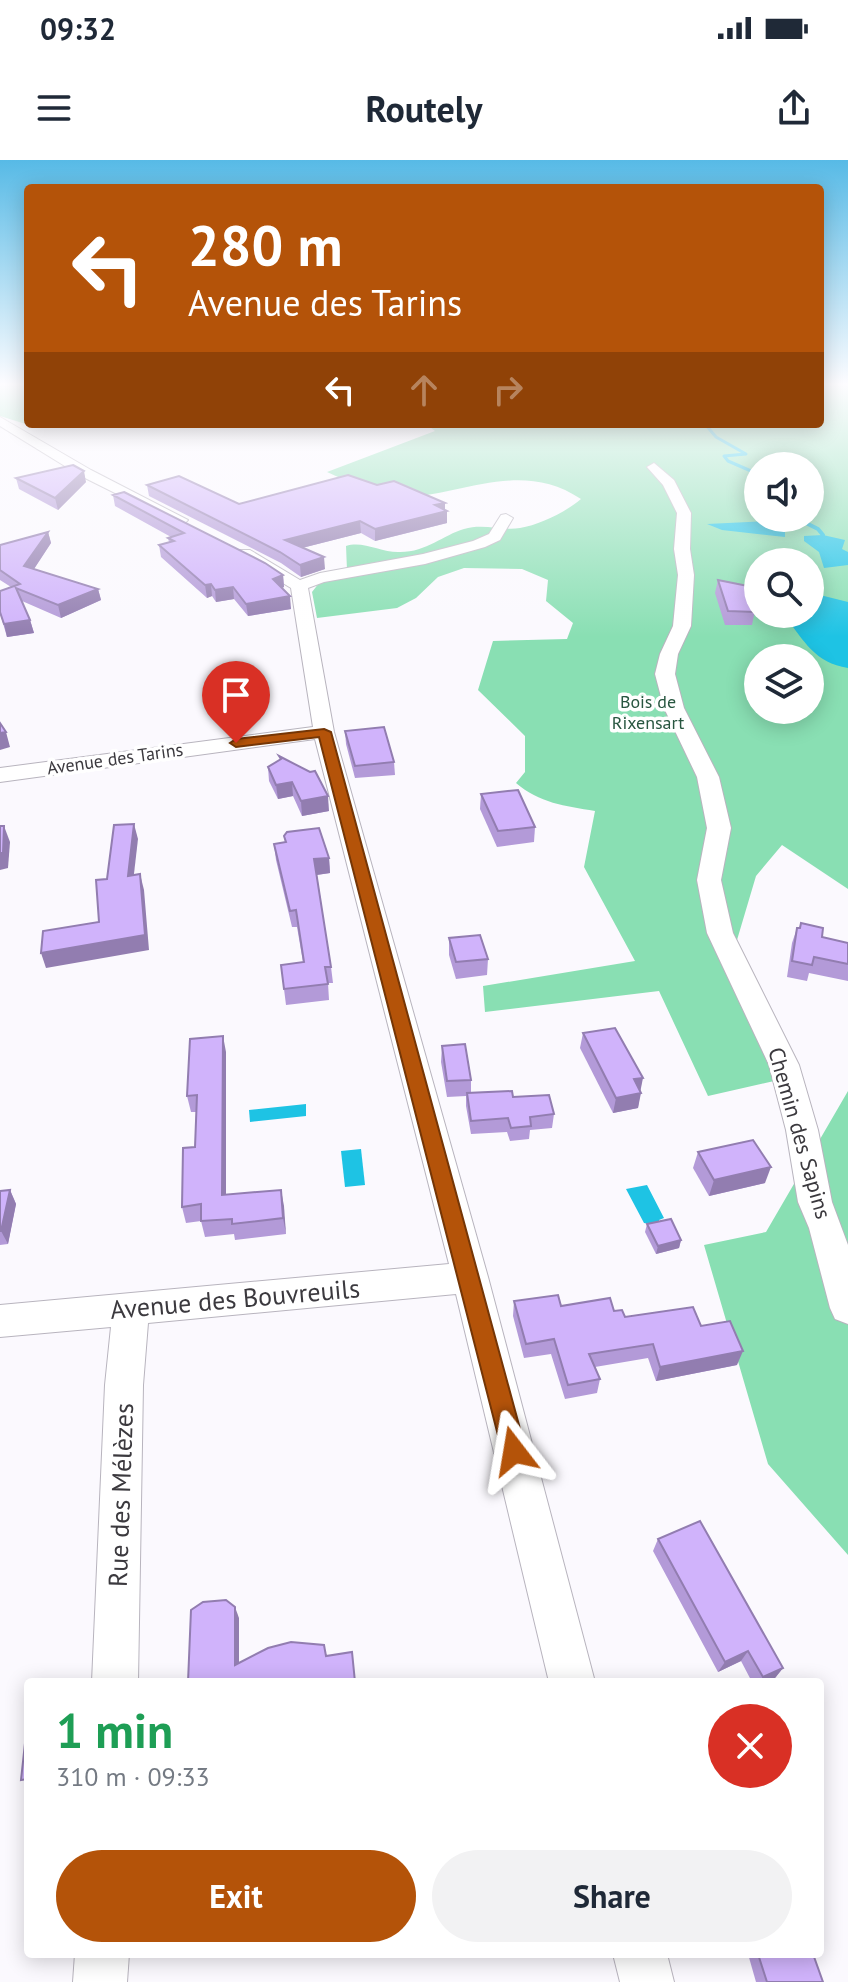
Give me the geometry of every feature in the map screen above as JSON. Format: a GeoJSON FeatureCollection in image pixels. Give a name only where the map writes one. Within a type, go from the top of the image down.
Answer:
{"type":"FeatureCollection","features":[{"type":"Feature","properties":{"kind":"street"},"geometry":{"type":"LineString","coordinates":[[75,467],[211,536],[299,586]]}},
{"type":"Feature","properties":{"kind":"street","name":"Chemin des Sapins"},"geometry":{"type":"LineString","coordinates":[[654,467],[669,483],[684,513],[682,549],[686,575],[681,599],[682,626],[669,654],[665,674],[674,708],[708,777],[719,828],[709,880],[720,933],[784,1065],[802,1130],[815,1202],[826,1228],[848,1308]]}},
{"type":"Feature","properties":{"kind":"street"},"geometry":{"type":"LineString","coordinates":[[299,586],[320,578],[425,559],[479,544],[495,537],[506,518]]}},
{"type":"Feature","properties":{"kind":"street"},"geometry":{"type":"LineString","coordinates":[[299,586],[324,732],[470,1277],[571,1678]]}},
{"type":"Feature","properties":{"kind":"street","name":"Avenue des Tarins"},"geometry":{"type":"LineString","coordinates":[[0,775],[324,732]]}},
{"type":"Feature","properties":{"kind":"street","name":"Avenue des Bouvreuils"},"geometry":{"type":"LineString","coordinates":[[0,1321],[470,1277]]}},
{"type":"Feature","properties":{"kind":"street","name":"Rue des Mélèzes"},"geometry":{"type":"LineString","coordinates":[[115,1678],[124,1385],[131,1308]]}},
{"type":"Feature","properties":{"kind":"street"},"geometry":{"type":"LineString","coordinates":[[100,1982],[102,1958]]}},
{"type":"Feature","properties":{"kind":"street"},"geometry":{"type":"LineString","coordinates":[[641,1958],[647,1982]]}},
{"type":"Feature","properties":{"kind":"green space","name":"Bois de Rixensart"},"geometry":{"type":"Polygon","coordinates":[[[340,467],[744,467],[744,532],[824,532],[824,467],[848,467],[848,889],[782,845],[756,876],[737,940],[792,1077],[708,1096],[659,991],[485,1012],[483,986],[635,961],[584,867],[595,811],[543,799],[516,783],[525,772],[525,736],[478,690],[493,641],[567,639],[573,623],[546,601],[548,580],[522,569],[464,568],[438,577],[416,598],[397,608],[317,618],[312,592],[323,578],[347,570],[346,546],[410,551],[471,527],[513,529],[536,524],[561,513],[581,499],[558,487],[535,481],[512,480],[420,496],[396,498],[371,492],[327,472],[340,467]]]}},
{"type":"Feature","properties":{"kind":"green space"},"geometry":{"type":"Polygon","coordinates":[[[848,1091],[848,1555],[768,1464],[704,1245],[766,1232],[848,1091]]]}},
{"type":"Feature","properties":{"kind":"water"},"geometry":{"type":"Polygon","coordinates":[[[744,522],[744,532],[785,532],[785,537],[722,530],[707,524],[744,522]]]}},
{"type":"Feature","properties":{"kind":"water"},"geometry":{"type":"Polygon","coordinates":[[[823,535],[845,540],[842,549],[848,552],[848,565],[824,568],[824,548],[814,548],[804,541],[804,536],[823,535]]]}},
{"type":"Feature","properties":{"kind":"water"},"geometry":{"type":"Polygon","coordinates":[[[824,596],[848,602],[848,668],[824,659],[824,644],[805,642],[794,628],[824,628],[824,596]]]}},
{"type":"Feature","properties":{"kind":"water"},"geometry":{"type":"Polygon","coordinates":[[[306,1104],[306,1116],[250,1122],[249,1110],[306,1104]]]}},
{"type":"Feature","properties":{"kind":"water"},"geometry":{"type":"Polygon","coordinates":[[[361,1149],[365,1185],[345,1187],[341,1151],[361,1149]]]}},
{"type":"Feature","properties":{"kind":"water"},"geometry":{"type":"Polygon","coordinates":[[[647,1185],[664,1218],[659,1220],[659,1225],[644,1223],[626,1189],[647,1185]]]}},
{"type":"Feature","properties":{"kind":"building"},"geometry":{"type":"Polygon","coordinates":[[[64,467],[77,467],[84,471],[55,498],[16,478],[64,467]]]}},
{"type":"Feature","properties":{"kind":"building"},"geometry":{"type":"Polygon","coordinates":[[[348,475],[377,485],[394,481],[445,503],[435,505],[447,511],[375,529],[360,521],[285,540],[324,557],[300,565],[147,485],[179,476],[239,504],[348,475]]]}},
{"type":"Feature","properties":{"kind":"building"},"geometry":{"type":"Polygon","coordinates":[[[124,492],[265,563],[283,575],[273,579],[290,596],[246,604],[233,587],[215,590],[211,584],[205,585],[159,545],[174,541],[168,538],[184,533],[113,495],[124,492]]]}},
{"type":"Feature","properties":{"kind":"building"},"geometry":{"type":"Polygon","coordinates":[[[48,532],[24,566],[98,589],[58,605],[16,588],[30,620],[4,624],[0,612],[0,591],[20,584],[0,570],[0,545],[48,532]]]}},
{"type":"Feature","properties":{"kind":"building"},"geometry":{"type":"Polygon","coordinates":[[[718,580],[744,585],[744,612],[728,611],[718,580]]]}},
{"type":"Feature","properties":{"kind":"building"},"geometry":{"type":"Polygon","coordinates":[[[384,727],[394,762],[355,766],[345,731],[384,727]]]}},
{"type":"Feature","properties":{"kind":"building"},"geometry":{"type":"Polygon","coordinates":[[[279,756],[310,772],[315,771],[328,796],[301,801],[292,782],[276,785],[268,767],[281,759],[279,756]]]}},
{"type":"Feature","properties":{"kind":"building"},"geometry":{"type":"Polygon","coordinates":[[[518,790],[535,827],[498,831],[481,794],[518,790]]]}},
{"type":"Feature","properties":{"kind":"building"},"geometry":{"type":"Polygon","coordinates":[[[134,824],[128,876],[140,874],[145,935],[41,953],[43,931],[99,922],[96,880],[107,879],[114,825],[134,824]]]}},
{"type":"Feature","properties":{"kind":"building"},"geometry":{"type":"Polygon","coordinates":[[[0,826],[4,826],[3,853],[0,853],[0,826]]]}},
{"type":"Feature","properties":{"kind":"building"},"geometry":{"type":"Polygon","coordinates":[[[319,828],[329,858],[314,859],[331,967],[325,967],[328,984],[284,989],[281,965],[304,962],[296,910],[290,911],[274,844],[286,842],[284,836],[287,832],[319,828]]]}},
{"type":"Feature","properties":{"kind":"building"},"geometry":{"type":"Polygon","coordinates":[[[801,923],[823,928],[822,937],[848,943],[848,964],[814,957],[812,965],[792,961],[797,928],[801,923]]]}},
{"type":"Feature","properties":{"kind":"building"},"geometry":{"type":"Polygon","coordinates":[[[480,935],[488,959],[456,962],[449,938],[480,935]]]}},
{"type":"Feature","properties":{"kind":"building"},"geometry":{"type":"Polygon","coordinates":[[[615,1028],[643,1078],[634,1079],[641,1093],[616,1098],[583,1033],[615,1028]]]}},
{"type":"Feature","properties":{"kind":"building"},"geometry":{"type":"Polygon","coordinates":[[[223,1036],[222,1195],[281,1190],[283,1218],[232,1224],[232,1219],[201,1221],[201,1204],[182,1207],[183,1148],[195,1147],[197,1095],[187,1096],[190,1039],[223,1036]]]}},
{"type":"Feature","properties":{"kind":"building"},"geometry":{"type":"Polygon","coordinates":[[[465,1044],[471,1080],[447,1081],[442,1046],[465,1044]]]}},
{"type":"Feature","properties":{"kind":"building"},"geometry":{"type":"Polygon","coordinates":[[[512,1091],[513,1097],[549,1095],[554,1114],[530,1117],[531,1126],[511,1128],[508,1118],[471,1121],[467,1093],[512,1091]]]}},
{"type":"Feature","properties":{"kind":"building"},"geometry":{"type":"Polygon","coordinates":[[[753,1140],[771,1167],[714,1180],[698,1152],[753,1140]]]}},
{"type":"Feature","properties":{"kind":"building"},"geometry":{"type":"Polygon","coordinates":[[[10,1190],[1,1231],[0,1231],[0,1191],[10,1190]]]}},
{"type":"Feature","properties":{"kind":"building"},"geometry":{"type":"Polygon","coordinates":[[[671,1219],[681,1240],[658,1246],[647,1224],[671,1219]]]}},
{"type":"Feature","properties":{"kind":"building"},"geometry":{"type":"Polygon","coordinates":[[[558,1295],[561,1306],[610,1298],[614,1311],[622,1310],[625,1317],[693,1307],[701,1326],[730,1321],[743,1351],[660,1367],[653,1344],[589,1354],[600,1379],[568,1385],[554,1339],[526,1344],[514,1301],[558,1295]]]}},
{"type":"Feature","properties":{"kind":"building"},"geometry":{"type":"Polygon","coordinates":[[[700,1521],[783,1668],[763,1677],[748,1651],[725,1662],[658,1539],[700,1521]]]}},
{"type":"Feature","properties":{"kind":"building"},"geometry":{"type":"Polygon","coordinates":[[[226,1600],[235,1607],[235,1665],[268,1648],[291,1642],[324,1645],[326,1656],[352,1652],[355,1678],[188,1678],[191,1610],[203,1602],[226,1600]]]}},
{"type":"Feature","properties":{"kind":"building"},"geometry":{"type":"Polygon","coordinates":[[[24,1752],[24,1780],[21,1780],[24,1752]]]}},
{"type":"Feature","properties":{"kind":"building"},"geometry":{"type":"Polygon","coordinates":[[[759,1958],[814,1958],[823,1982],[767,1982],[759,1958]]]}},
{"type":"Feature","properties":{"kind":"route"},"geometry":{"type":"LineString","coordinates":[[236,743],[324,732],[514,1451]]}}]}
